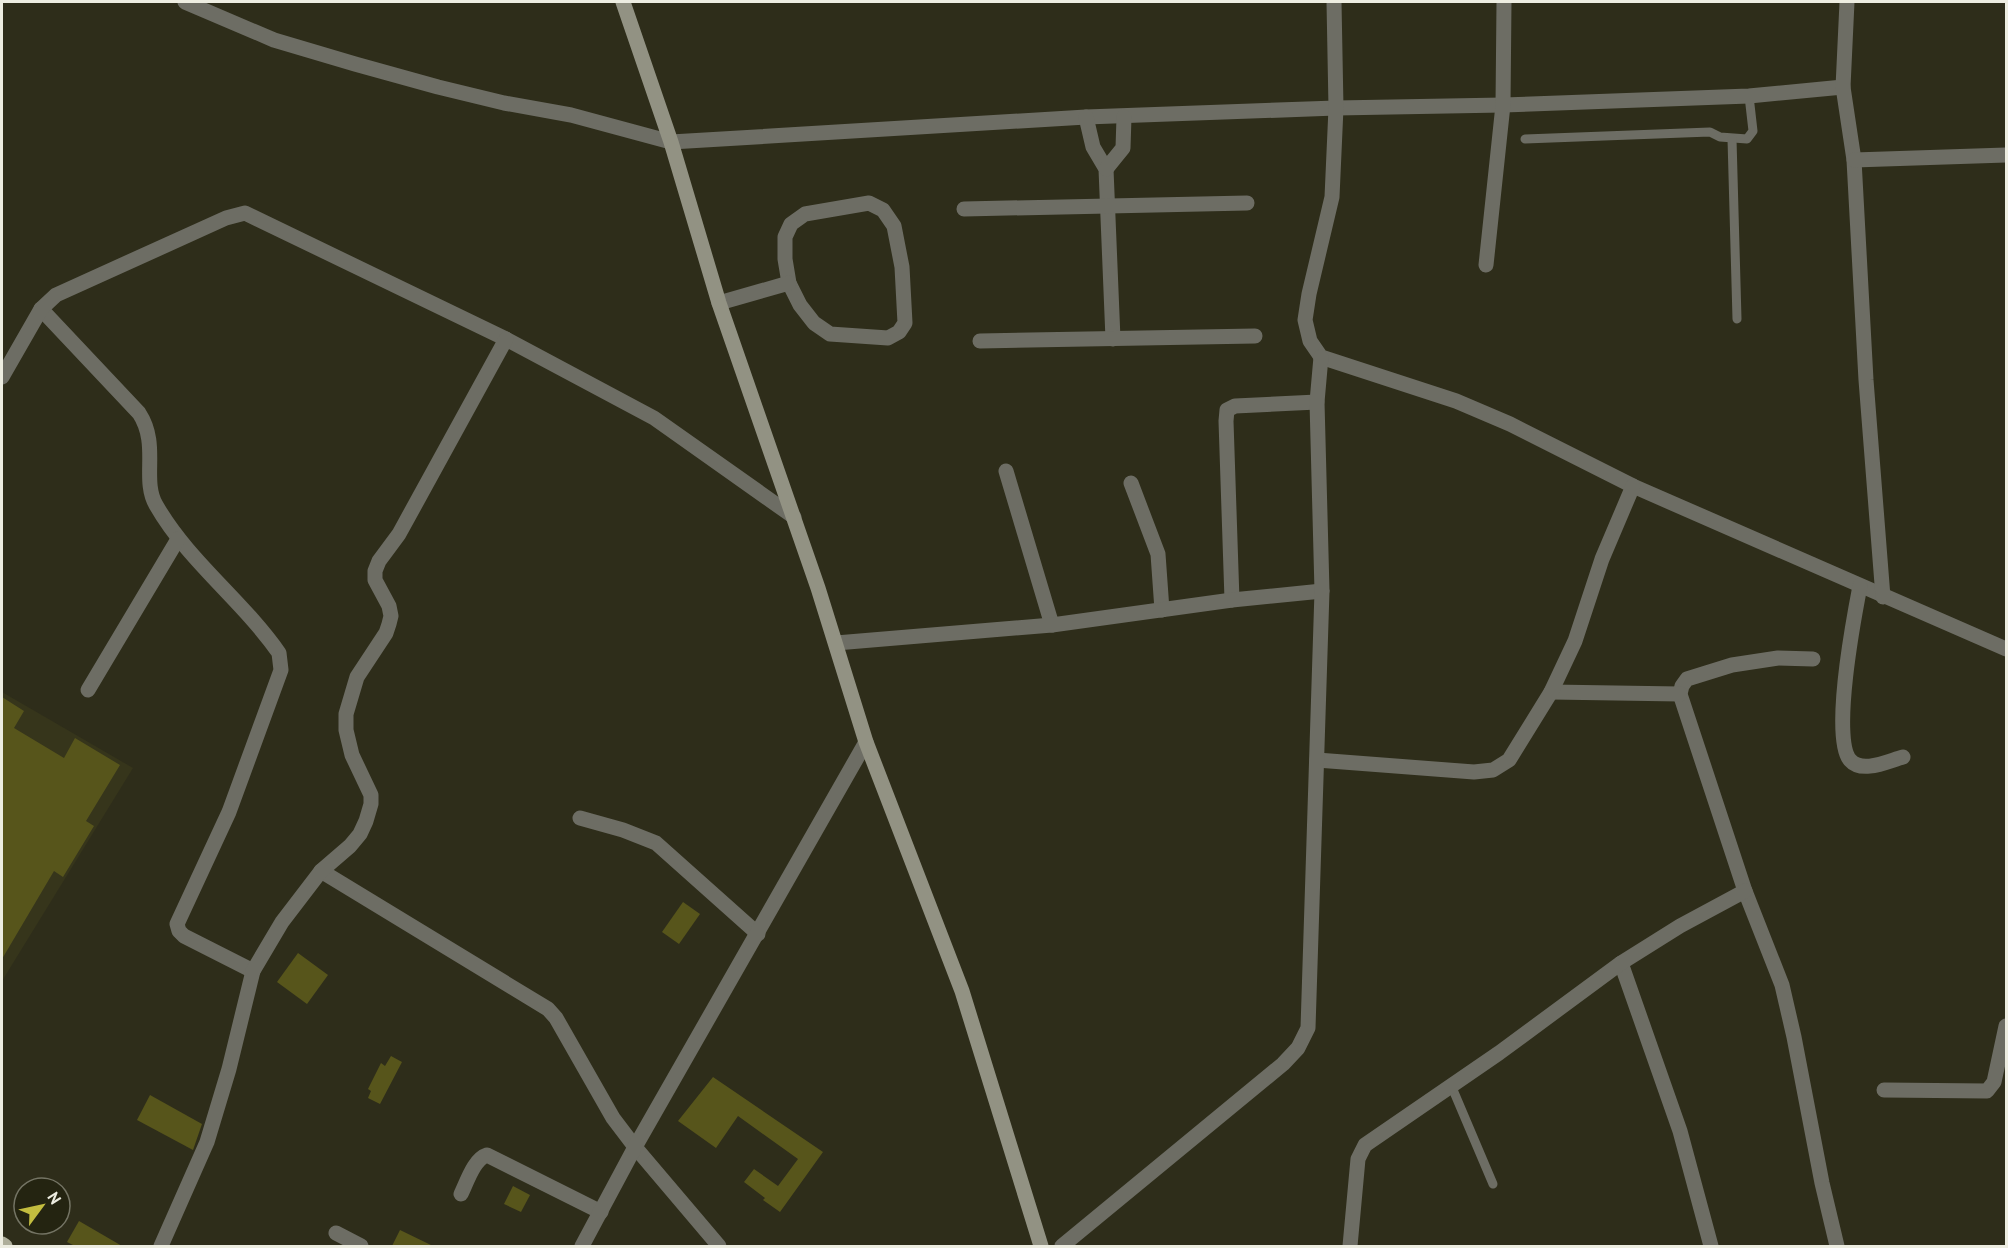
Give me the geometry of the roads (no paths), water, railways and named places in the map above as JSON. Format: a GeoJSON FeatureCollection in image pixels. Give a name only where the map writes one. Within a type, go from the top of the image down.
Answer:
{"type":"FeatureCollection","features":[{"type":"Feature","properties":{"kind":"main road"},"geometry":{"type":"LineString","coordinates":[[623,2],[671,142],[719,303],[794,517],[867,742],[962,991],[1041,1246]]}},
{"type":"Feature","properties":{"kind":"street"},"geometry":{"type":"LineString","coordinates":[[185,2],[274,39],[355,64],[504,103],[572,115],[671,142],[1086,117],[1749,96],[1843,87]]}},
{"type":"Feature","properties":{"kind":"street"},"geometry":{"type":"LineString","coordinates":[[1334,2],[1336,108],[1332,197],[1305,320],[1310,341],[1321,357],[1456,401],[1510,424],[1633,486],[1883,597],[2007,649]]}},
{"type":"Feature","properties":{"kind":"street"},"geometry":{"type":"LineString","coordinates":[[1486,264],[1503,105],[1504,2]]}},
{"type":"Feature","properties":{"kind":"street"},"geometry":{"type":"LineString","coordinates":[[1847,2],[1843,87],[1854,160],[1866,380],[1883,597]]}},
{"type":"Feature","properties":{"kind":"street"},"geometry":{"type":"LineString","coordinates":[[1086,117],[1093,147],[1106,169],[1113,339]]}},
{"type":"Feature","properties":{"kind":"street"},"geometry":{"type":"LineString","coordinates":[[1106,169],[1124,148],[1124,117]]}},
{"type":"Feature","properties":{"kind":"street"},"geometry":{"type":"LineString","coordinates":[[1854,160],[2007,155]]}},
{"type":"Feature","properties":{"kind":"street"},"geometry":{"type":"LineString","coordinates":[[869,203],[883,210],[894,226],[902,267],[905,323],[899,332],[888,338],[859,338],[830,334],[814,323],[800,305],[789,283],[785,259],[785,237],[791,225],[805,214],[869,203]]}},
{"type":"Feature","properties":{"kind":"street"},"geometry":{"type":"LineString","coordinates":[[964,209],[1247,203]]}},
{"type":"Feature","properties":{"kind":"street"},"geometry":{"type":"LineString","coordinates":[[2,377],[41,309],[52,299],[69,289],[226,218],[245,213],[506,339],[654,418],[794,517]]}},
{"type":"Feature","properties":{"kind":"street"},"geometry":{"type":"LineString","coordinates":[[719,303],[789,283]]}},
{"type":"Feature","properties":{"kind":"street"},"geometry":{"type":"LineString","coordinates":[[41,309],[139,412],[145,422],[150,441],[152,495],[155,503],[178,539],[274,646],[281,661],[281,670],[229,812],[177,924],[184,936],[253,972]]}},
{"type":"Feature","properties":{"kind":"street"},"geometry":{"type":"LineString","coordinates":[[980,341],[1255,336]]}},
{"type":"Feature","properties":{"kind":"street"},"geometry":{"type":"LineString","coordinates":[[160,1246],[207,1142],[229,1070],[253,972],[282,922],[321,871],[350,846],[360,834],[371,804],[371,795],[352,754],[346,730],[346,714],[357,677],[386,633],[391,616],[389,606],[375,580],[375,571],[379,561],[399,534],[506,339]]}},
{"type":"Feature","properties":{"kind":"street"},"geometry":{"type":"LineString","coordinates":[[1062,1246],[1283,1064],[1298,1048],[1308,1028],[1322,591],[1317,402],[1321,357]]}},
{"type":"Feature","properties":{"kind":"street"},"geometry":{"type":"LineString","coordinates":[[1232,600],[1227,410],[1235,406],[1317,402]]}},
{"type":"Feature","properties":{"kind":"street"},"geometry":{"type":"LineString","coordinates":[[1006,471],[1052,625]]}},
{"type":"Feature","properties":{"kind":"street"},"geometry":{"type":"LineString","coordinates":[[1131,483],[1158,554],[1162,610]]}},
{"type":"Feature","properties":{"kind":"street"},"geometry":{"type":"LineString","coordinates":[[1317,760],[1474,772],[1493,770],[1509,760],[1551,692],[1575,641],[1602,558],[1633,486]]}},
{"type":"Feature","properties":{"kind":"street"},"geometry":{"type":"LineString","coordinates":[[88,690],[178,539]]}},
{"type":"Feature","properties":{"kind":"street"},"geometry":{"type":"LineString","coordinates":[[1860,586],[1850,644],[1843,713],[1846,752],[1851,761],[1862,766],[1881,764],[1902,757]]}},
{"type":"Feature","properties":{"kind":"street"},"geometry":{"type":"LineString","coordinates":[[836,644],[1052,625],[1232,600],[1322,591]]}},
{"type":"Feature","properties":{"kind":"street"},"geometry":{"type":"LineString","coordinates":[[1814,658],[1778,658],[1732,665],[1687,679],[1680,694],[1745,891],[1782,985],[1837,1246]]}},
{"type":"Feature","properties":{"kind":"street"},"geometry":{"type":"LineString","coordinates":[[1551,692],[1680,694]]}},
{"type":"Feature","properties":{"kind":"street"},"geometry":{"type":"LineString","coordinates":[[582,1246],[635,1147],[867,742]]}},
{"type":"Feature","properties":{"kind":"street"},"geometry":{"type":"LineString","coordinates":[[580,818],[623,830],[656,843],[758,934]]}},
{"type":"Feature","properties":{"kind":"street"},"geometry":{"type":"LineString","coordinates":[[321,871],[548,1009],[556,1018],[613,1118],[718,1246]]}},
{"type":"Feature","properties":{"kind":"street"},"geometry":{"type":"LineString","coordinates":[[1350,1246],[1358,1159],[1365,1144],[1499,1053],[1621,963],[1680,926],[1745,891]]}},
{"type":"Feature","properties":{"kind":"street"},"geometry":{"type":"LineString","coordinates":[[1621,963],[1680,1131],[1711,1246]]}},
{"type":"Feature","properties":{"kind":"street"},"geometry":{"type":"LineString","coordinates":[[1884,1090],[1987,1091],[1994,1082],[2007,1026]]}},
{"type":"Feature","properties":{"kind":"street"},"geometry":{"type":"LineString","coordinates":[[461,1194],[478,1161],[487,1155],[601,1212]]}},
{"type":"Feature","properties":{"kind":"street"},"geometry":{"type":"LineString","coordinates":[[336,1233],[361,1246]]}},
{"type":"Feature","properties":{"kind":"lane"},"geometry":{"type":"LineString","coordinates":[[1525,140],[1710,132],[1720,137],[1747,139],[1753,131],[1749,96]]}},
{"type":"Feature","properties":{"kind":"lane"},"geometry":{"type":"LineString","coordinates":[[1732,139],[1737,319]]}},
{"type":"Feature","properties":{"kind":"lane"},"geometry":{"type":"LineString","coordinates":[[1451,1085],[1493,1184]]}}]}
